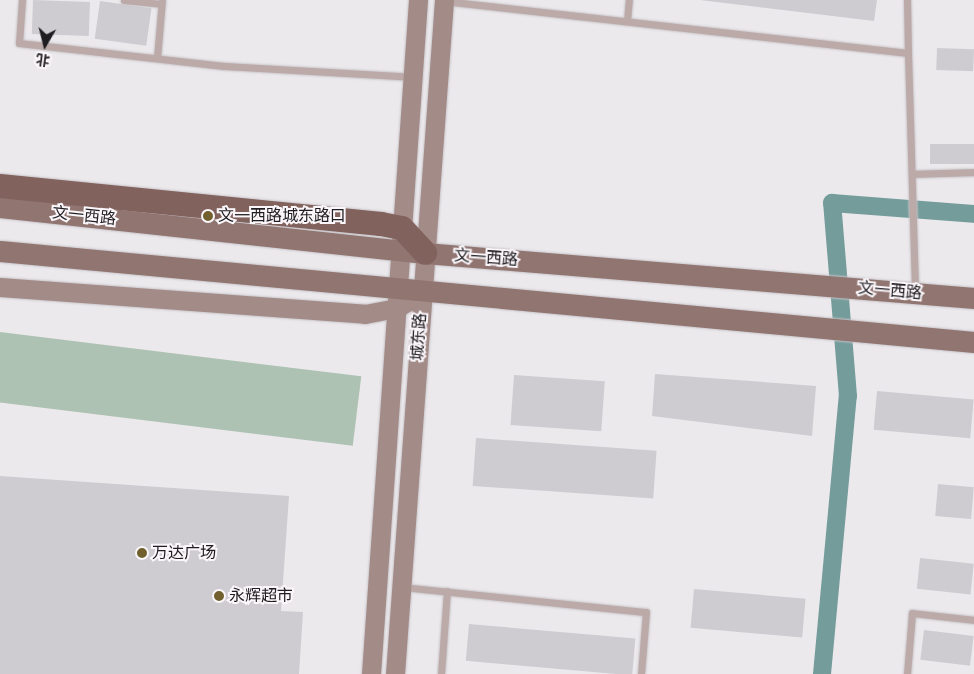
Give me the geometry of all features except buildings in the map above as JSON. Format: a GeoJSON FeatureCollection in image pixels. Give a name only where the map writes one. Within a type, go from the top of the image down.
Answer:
{"type":"FeatureCollection","features":[{"type":"Feature","properties":{"kind":"highway"},"geometry":{"type":"LineString","coordinates":[[0,186],[402,239],[425,253]]}},
{"type":"Feature","properties":{"kind":"main road","name":"文一西路"},"geometry":{"type":"LineString","coordinates":[[0,207],[402,239]]}},
{"type":"Feature","properties":{"kind":"main road"},"geometry":{"type":"LineString","coordinates":[[0,251],[398,298],[423,291],[974,342]]}},
{"type":"Feature","properties":{"kind":"main road","name":"文一西路"},"geometry":{"type":"LineString","coordinates":[[425,253],[974,298]]}},
{"type":"Feature","properties":{"kind":"street","name":"城东路"},"geometry":{"type":"LineString","coordinates":[[371,674],[418,0]]}},
{"type":"Feature","properties":{"kind":"street","name":"城东路"},"geometry":{"type":"LineString","coordinates":[[395,674],[444,0]]}},
{"type":"Feature","properties":{"kind":"street"},"geometry":{"type":"LineString","coordinates":[[0,287],[364,314],[398,298]]}},
{"type":"Feature","properties":{"kind":"lane"},"geometry":{"type":"LineString","coordinates":[[22,0],[19,43],[224,66],[412,77]]}},
{"type":"Feature","properties":{"kind":"lane"},"geometry":{"type":"LineString","coordinates":[[124,0],[162,2],[157,58]]}},
{"type":"Feature","properties":{"kind":"lane"},"geometry":{"type":"LineString","coordinates":[[444,0],[908,53]]}},
{"type":"Feature","properties":{"kind":"lane"},"geometry":{"type":"LineString","coordinates":[[627,21],[629,0]]}},
{"type":"Feature","properties":{"kind":"lane"},"geometry":{"type":"LineString","coordinates":[[906,292],[914,244],[907,0]]}},
{"type":"Feature","properties":{"kind":"lane"},"geometry":{"type":"LineString","coordinates":[[912,174],[974,172]]}},
{"type":"Feature","properties":{"kind":"lane"},"geometry":{"type":"LineString","coordinates":[[400,587],[646,612],[641,674]]}},
{"type":"Feature","properties":{"kind":"lane"},"geometry":{"type":"LineString","coordinates":[[441,674],[447,591]]}},
{"type":"Feature","properties":{"kind":"lane"},"geometry":{"type":"LineString","coordinates":[[907,674],[912,613],[974,620]]}},
{"type":"Feature","properties":{"kind":"green space"},"geometry":{"type":"Polygon","coordinates":[[[0,332],[361,376],[353,446],[0,403],[0,332]]]}},
{"type":"Feature","properties":{"kind":"waterway"},"geometry":{"type":"LineString","coordinates":[[822,674],[848,396],[832,203],[974,214]]}},
{"type":"Feature","properties":{"kind":"place","name":"文一西路城东路口"},"geometry":{"type":"Point","coordinates":[208,216]}},
{"type":"Feature","properties":{"kind":"place","name":"万达广场"},"geometry":{"type":"Point","coordinates":[142,553]}},
{"type":"Feature","properties":{"kind":"place","name":"永辉超市"},"geometry":{"type":"Point","coordinates":[219,596]}}]}
